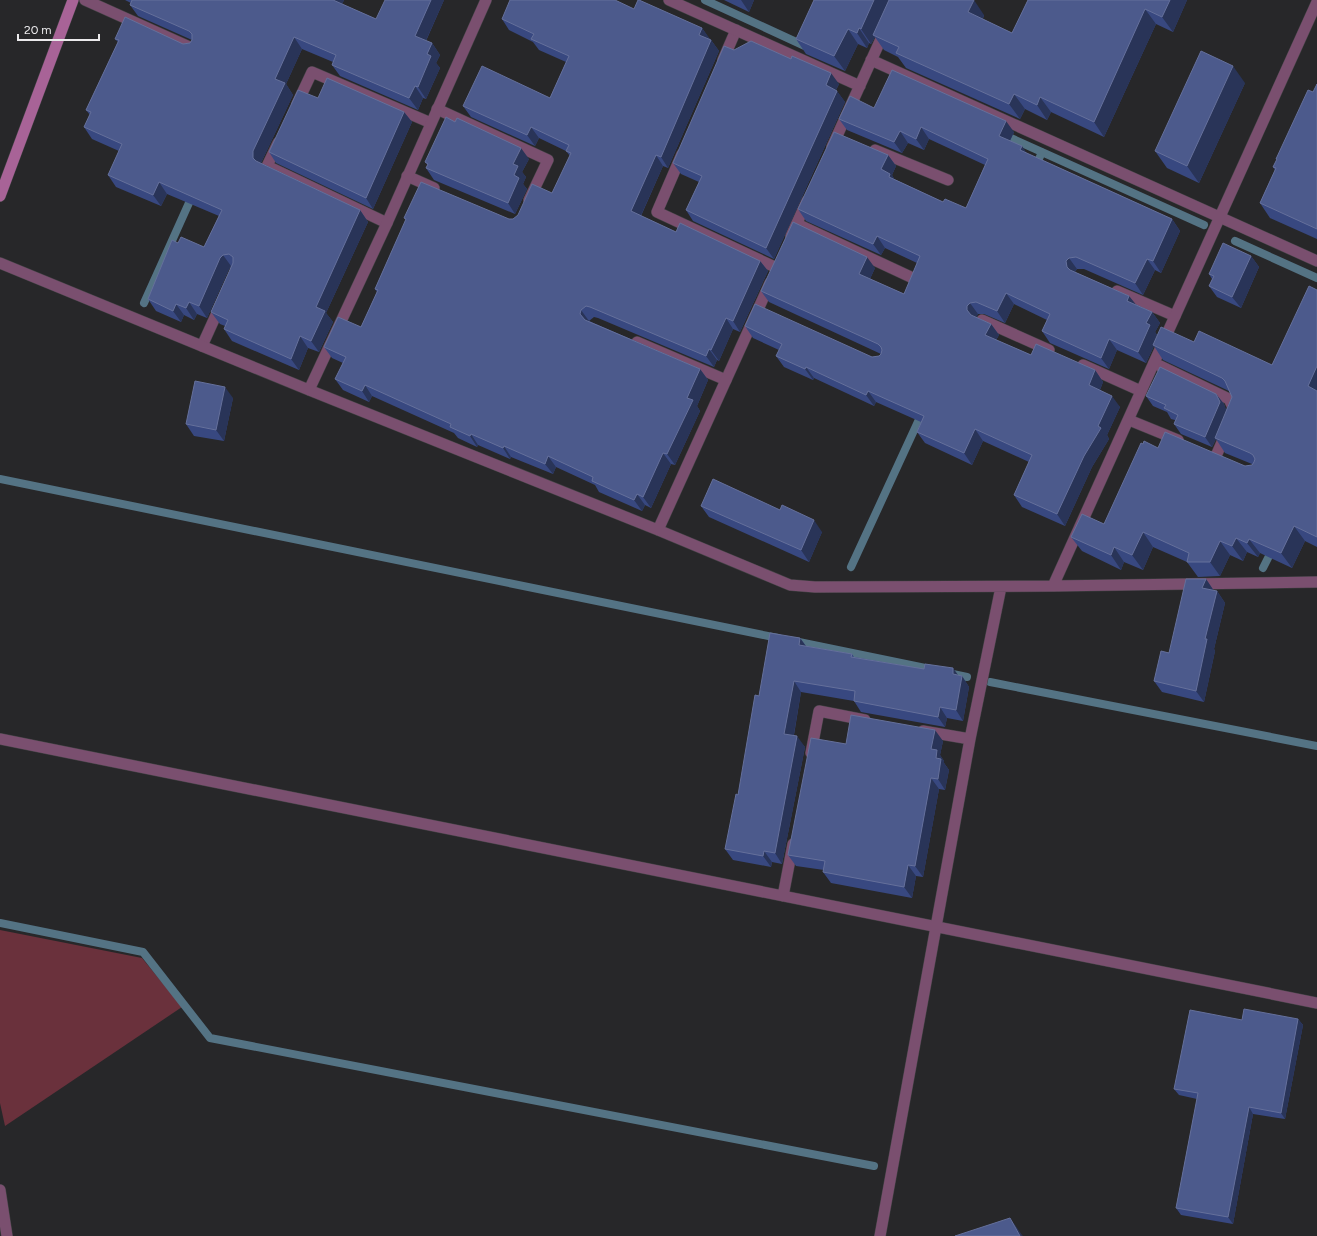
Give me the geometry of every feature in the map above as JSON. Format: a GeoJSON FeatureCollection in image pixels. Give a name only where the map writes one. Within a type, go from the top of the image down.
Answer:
{"type":"FeatureCollection","features":[{"type":"Feature","properties":{"kind":"main road"},"geometry":{"type":"LineString","coordinates":[[0,196],[73,0]]}},
{"type":"Feature","properties":{"kind":"street"},"geometry":{"type":"LineString","coordinates":[[85,0],[194,49]]}},
{"type":"Feature","properties":{"kind":"street"},"geometry":{"type":"LineString","coordinates":[[309,390],[486,0]]}},
{"type":"Feature","properties":{"kind":"street"},"geometry":{"type":"LineString","coordinates":[[669,0],[860,86]]}},
{"type":"Feature","properties":{"kind":"street"},"geometry":{"type":"LineString","coordinates":[[1053,586],[1317,2]]}},
{"type":"Feature","properties":{"kind":"street"},"geometry":{"type":"LineString","coordinates":[[828,155],[841,136],[860,86],[890,20]]}},
{"type":"Feature","properties":{"kind":"street"},"geometry":{"type":"LineString","coordinates":[[720,66],[736,30]]}},
{"type":"Feature","properties":{"kind":"street"},"geometry":{"type":"LineString","coordinates":[[871,60],[1317,261]]}},
{"type":"Feature","properties":{"kind":"street"},"geometry":{"type":"LineString","coordinates":[[291,115],[312,72],[431,123]]}},
{"type":"Feature","properties":{"kind":"street"},"geometry":{"type":"LineString","coordinates":[[437,109],[548,160],[525,209]]}},
{"type":"Feature","properties":{"kind":"street"},"geometry":{"type":"LineString","coordinates":[[281,137],[267,166],[386,222]]}},
{"type":"Feature","properties":{"kind":"street"},"geometry":{"type":"LineString","coordinates":[[685,147],[657,212],[777,268]]}},
{"type":"Feature","properties":{"kind":"street"},"geometry":{"type":"LineString","coordinates":[[867,147],[948,180]]}},
{"type":"Feature","properties":{"kind":"street"},"geometry":{"type":"LineString","coordinates":[[407,176],[442,191]]}},
{"type":"Feature","properties":{"kind":"street"},"geometry":{"type":"LineString","coordinates":[[788,243],[813,190]]}},
{"type":"Feature","properties":{"kind":"street"},"geometry":{"type":"LineString","coordinates":[[797,224],[915,278]]}},
{"type":"Feature","properties":{"kind":"street"},"geometry":{"type":"LineString","coordinates":[[658,530],[726,380],[763,308],[783,255]]}},
{"type":"Feature","properties":{"kind":"street"},"geometry":{"type":"LineString","coordinates":[[0,263],[790,585],[815,587],[1053,586],[1317,582]]}},
{"type":"Feature","properties":{"kind":"street"},"geometry":{"type":"LineString","coordinates":[[1110,288],[1175,316]]}},
{"type":"Feature","properties":{"kind":"street"},"geometry":{"type":"LineString","coordinates":[[202,346],[226,292]]}},
{"type":"Feature","properties":{"kind":"street"},"geometry":{"type":"LineString","coordinates":[[982,320],[1062,356]]}},
{"type":"Feature","properties":{"kind":"street"},"geometry":{"type":"LineString","coordinates":[[624,337],[726,380]]}},
{"type":"Feature","properties":{"kind":"street"},"geometry":{"type":"LineString","coordinates":[[1076,362],[1141,391]]}},
{"type":"Feature","properties":{"kind":"street"},"geometry":{"type":"LineString","coordinates":[[1154,363],[1229,399],[1235,412],[1216,456]]}},
{"type":"Feature","properties":{"kind":"street"},"geometry":{"type":"LineString","coordinates":[[1128,420],[1187,444]]}},
{"type":"Feature","properties":{"kind":"street"},"geometry":{"type":"LineString","coordinates":[[880,1236],[970,739],[1001,586]]}},
{"type":"Feature","properties":{"kind":"street"},"geometry":{"type":"LineString","coordinates":[[809,765],[819,711],[872,721]]}},
{"type":"Feature","properties":{"kind":"street"},"geometry":{"type":"LineString","coordinates":[[910,728],[970,739]]}},
{"type":"Feature","properties":{"kind":"street"},"geometry":{"type":"LineString","coordinates":[[0,739],[1317,1003]]}},
{"type":"Feature","properties":{"kind":"street"},"geometry":{"type":"LineString","coordinates":[[783,896],[795,834]]}},
{"type":"Feature","properties":{"kind":"street"},"geometry":{"type":"LineString","coordinates":[[0,1190],[7,1236]]}},
{"type":"Feature","properties":{"kind":"shaded area"},"geometry":{"type":"Polygon","coordinates":[[[0,930],[142,958],[182,1007],[5,1126],[0,1103],[0,930]]]}},
{"type":"Feature","properties":{"kind":"building"},"geometry":{"type":"Polygon","coordinates":[[[132,0],[333,0],[376,19],[385,0],[431,0],[415,36],[432,43],[427,54],[431,56],[418,87],[415,86],[409,98],[332,65],[336,55],[294,37],[275,79],[285,83],[253,151],[253,158],[256,161],[360,210],[316,307],[325,311],[311,341],[300,336],[291,359],[224,329],[228,320],[211,312],[233,263],[233,257],[229,254],[223,255],[220,258],[199,306],[189,302],[186,308],[176,304],[173,311],[148,299],[172,240],[178,243],[181,237],[204,247],[222,210],[159,182],[153,195],[108,175],[122,144],[84,127],[91,112],[86,110],[119,40],[115,39],[125,17],[183,44],[190,43],[192,40],[192,34],[189,31],[130,5],[132,0]]]}},
{"type":"Feature","properties":{"kind":"building"},"geometry":{"type":"Polygon","coordinates":[[[510,0],[615,0],[634,9],[639,0],[702,28],[699,35],[711,40],[661,157],[656,155],[631,211],[676,232],[680,223],[760,261],[733,321],[726,318],[711,350],[709,349],[706,356],[590,307],[586,306],[581,310],[580,314],[585,320],[700,369],[687,398],[693,400],[667,454],[663,453],[643,497],[637,494],[634,500],[592,481],[593,477],[548,456],[545,464],[504,446],[503,448],[471,434],[470,436],[450,427],[451,424],[365,385],[362,391],[335,379],[346,357],[324,347],[338,317],[361,327],[378,290],[375,289],[406,219],[404,218],[421,182],[509,219],[513,219],[518,215],[532,184],[552,193],[571,153],[566,151],[569,145],[531,127],[527,135],[463,106],[482,66],[550,98],[569,56],[531,39],[534,34],[502,19],[510,0]]]}},
{"type":"Feature","properties":{"kind":"building"},"geometry":{"type":"Polygon","coordinates":[[[814,0],[874,0],[861,29],[859,28],[857,33],[848,29],[834,56],[796,39],[814,0]]]}},
{"type":"Feature","properties":{"kind":"building"},"geometry":{"type":"Polygon","coordinates":[[[889,0],[974,0],[968,12],[1012,33],[1028,0],[1170,0],[1162,17],[1145,9],[1094,122],[1040,97],[1037,105],[1014,94],[1009,104],[896,53],[899,47],[873,35],[889,0]]]}},
{"type":"Feature","properties":{"kind":"building"},"geometry":{"type":"Polygon","coordinates":[[[751,41],[791,59],[792,56],[831,73],[826,85],[837,91],[766,248],[686,210],[702,176],[673,163],[724,46],[734,50],[751,41]]]}},
{"type":"Feature","properties":{"kind":"building"},"geometry":{"type":"Polygon","coordinates":[[[1201,51],[1233,66],[1187,166],[1155,151],[1201,51]]]}},
{"type":"Feature","properties":{"kind":"building"},"geometry":{"type":"Polygon","coordinates":[[[892,70],[1006,121],[999,136],[1022,146],[1020,150],[1172,219],[1153,261],[1147,259],[1135,283],[1076,257],[1069,258],[1066,261],[1067,267],[1070,270],[1129,296],[1127,301],[1152,312],[1146,323],[1150,325],[1138,352],[1109,339],[1101,358],[1042,331],[1050,314],[1006,293],[997,311],[976,302],[970,303],[967,306],[967,310],[971,315],[991,324],[985,335],[1031,355],[1036,344],[1095,370],[1089,385],[1112,396],[1098,426],[1101,428],[1084,456],[1057,514],[1014,495],[1032,455],[975,429],[964,453],[917,432],[924,416],[868,391],[866,395],[806,367],[805,369],[776,356],[782,344],[745,326],[755,304],[872,357],[879,356],[881,354],[882,350],[878,344],[761,291],[793,222],[867,257],[859,274],[904,294],[920,256],[877,236],[873,244],[798,209],[834,132],[888,155],[881,169],[890,174],[889,177],[943,202],[945,199],[966,208],[988,159],[921,127],[916,139],[900,131],[894,142],[839,119],[850,96],[874,108],[892,70]]]}},
{"type":"Feature","properties":{"kind":"building"},"geometry":{"type":"Polygon","coordinates":[[[327,78],[404,112],[366,198],[269,152],[298,90],[318,98],[327,78]]]}},
{"type":"Feature","properties":{"kind":"building"},"geometry":{"type":"Polygon","coordinates":[[[1317,84],[1317,229],[1260,203],[1276,168],[1273,167],[1276,159],[1308,90],[1313,92],[1317,84]]]}},
{"type":"Feature","properties":{"kind":"building"},"geometry":{"type":"Polygon","coordinates":[[[446,117],[455,122],[457,118],[521,148],[513,164],[518,166],[514,175],[519,178],[508,203],[426,168],[428,164],[425,162],[446,117]]]}},
{"type":"Feature","properties":{"kind":"building"},"geometry":{"type":"Polygon","coordinates":[[[1223,243],[1251,256],[1232,297],[1209,286],[1214,276],[1209,274],[1223,243]]]}},
{"type":"Feature","properties":{"kind":"building"},"geometry":{"type":"Polygon","coordinates":[[[1309,286],[1317,290],[1317,366],[1308,386],[1317,391],[1317,537],[1294,526],[1281,553],[1249,539],[1247,543],[1236,538],[1232,546],[1220,541],[1210,562],[1187,562],[1189,553],[1143,532],[1132,555],[1114,547],[1111,555],[1071,537],[1082,514],[1104,524],[1141,443],[1143,444],[1144,441],[1158,448],[1165,432],[1245,466],[1252,465],[1255,459],[1253,455],[1215,438],[1232,397],[1225,381],[1222,378],[1153,345],[1161,327],[1194,342],[1199,331],[1272,365],[1309,286]]]}},
{"type":"Feature","properties":{"kind":"building"},"geometry":{"type":"Polygon","coordinates":[[[1160,367],[1216,394],[1220,402],[1205,437],[1174,424],[1178,415],[1164,408],[1166,405],[1146,396],[1160,367]]]}},
{"type":"Feature","properties":{"kind":"building"},"geometry":{"type":"Polygon","coordinates":[[[195,381],[225,387],[216,430],[186,424],[195,381]]]}},
{"type":"Feature","properties":{"kind":"building"},"geometry":{"type":"Polygon","coordinates":[[[713,479],[780,510],[782,505],[814,520],[801,550],[701,506],[713,479]]]}},
{"type":"Feature","properties":{"kind":"building"},"geometry":{"type":"Polygon","coordinates":[[[1186,579],[1206,579],[1202,588],[1217,591],[1205,639],[1207,639],[1196,691],[1154,681],[1161,651],[1169,653],[1186,579]]]}},
{"type":"Feature","properties":{"kind":"building"},"geometry":{"type":"Polygon","coordinates":[[[770,633],[800,638],[799,645],[852,654],[851,657],[924,669],[925,664],[953,668],[953,674],[962,676],[956,710],[940,707],[938,717],[854,701],[855,691],[794,681],[784,734],[797,736],[775,853],[764,851],[763,856],[725,849],[736,794],[738,795],[755,695],[759,696],[770,633]]]}},
{"type":"Feature","properties":{"kind":"building"},"geometry":{"type":"Polygon","coordinates":[[[851,715],[935,730],[931,749],[937,750],[936,758],[941,759],[938,779],[931,778],[915,866],[908,865],[904,887],[823,872],[825,861],[788,855],[811,738],[846,744],[851,715]]]}},
{"type":"Feature","properties":{"kind":"building"},"geometry":{"type":"Polygon","coordinates":[[[1244,1009],[1298,1019],[1281,1113],[1249,1107],[1228,1217],[1176,1208],[1198,1093],[1174,1089],[1190,1010],[1242,1020],[1244,1009]]]}},
{"type":"Feature","properties":{"kind":"building"},"geometry":{"type":"Polygon","coordinates":[[[1010,1218],[1020,1236],[955,1236],[1010,1218]]]}},
{"type":"Feature","properties":{"kind":"waterway"},"geometry":{"type":"LineString","coordinates":[[705,0],[807,47]]}},
{"type":"Feature","properties":{"kind":"waterway"},"geometry":{"type":"LineString","coordinates":[[1002,134],[1204,225]]}},
{"type":"Feature","properties":{"kind":"waterway"},"geometry":{"type":"LineString","coordinates":[[1035,168],[1042,152]]}},
{"type":"Feature","properties":{"kind":"waterway"},"geometry":{"type":"LineString","coordinates":[[144,303],[193,194]]}},
{"type":"Feature","properties":{"kind":"waterway"},"geometry":{"type":"LineString","coordinates":[[1235,241],[1317,278]]}},
{"type":"Feature","properties":{"kind":"waterway"},"geometry":{"type":"LineString","coordinates":[[851,567],[922,413]]}},
{"type":"Feature","properties":{"kind":"waterway"},"geometry":{"type":"LineString","coordinates":[[0,479],[778,638]]}},
{"type":"Feature","properties":{"kind":"waterway"},"geometry":{"type":"LineString","coordinates":[[1263,568],[1273,548]]}},
{"type":"Feature","properties":{"kind":"waterway"},"geometry":{"type":"LineString","coordinates":[[794,641],[935,670]]}},
{"type":"Feature","properties":{"kind":"waterway"},"geometry":{"type":"LineString","coordinates":[[948,673],[967,677]]}},
{"type":"Feature","properties":{"kind":"waterway"},"geometry":{"type":"LineString","coordinates":[[990,682],[1317,746]]}},
{"type":"Feature","properties":{"kind":"waterway"},"geometry":{"type":"LineString","coordinates":[[0,923],[143,952],[210,1038],[874,1166]]}}]}
